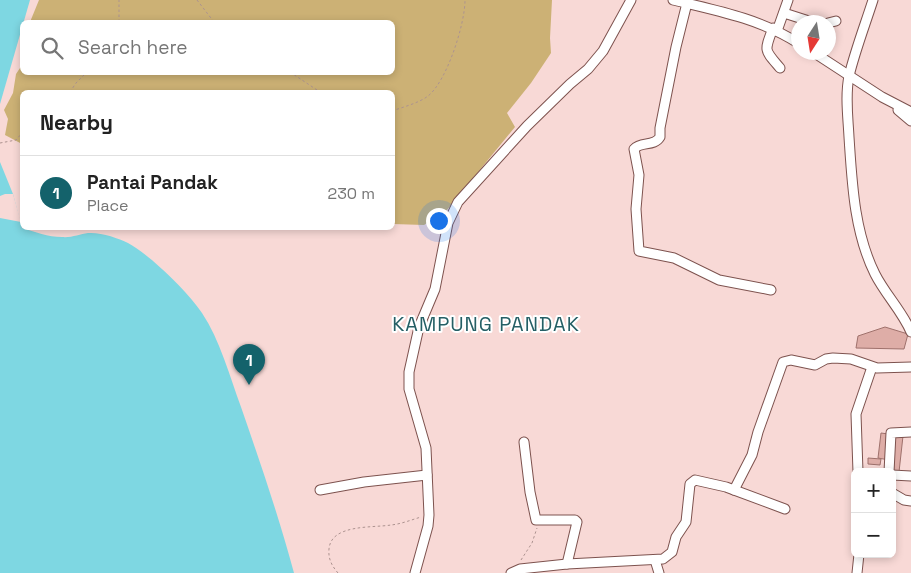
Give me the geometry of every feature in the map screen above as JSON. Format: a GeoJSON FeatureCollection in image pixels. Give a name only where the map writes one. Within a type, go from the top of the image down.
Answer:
{"type":"FeatureCollection","features":[{"type":"Feature","properties":{"kind":"street"},"geometry":{"type":"LineString","coordinates":[[415,573],[428,526],[429,515],[426,448],[409,389],[409,372],[419,327],[435,289],[452,214],[458,202],[527,126],[588,69],[603,51],[631,0]]}},
{"type":"Feature","properties":{"kind":"street"},"geometry":{"type":"LineString","coordinates":[[673,0],[752,20],[791,39]]}},
{"type":"Feature","properties":{"kind":"street"},"geometry":{"type":"LineString","coordinates":[[780,68],[766,52],[766,47],[784,13],[788,0]]}},
{"type":"Feature","properties":{"kind":"street"},"geometry":{"type":"LineString","coordinates":[[873,0],[849,76],[847,100],[852,171],[863,241],[874,273],[911,330]]}},
{"type":"Feature","properties":{"kind":"street"},"geometry":{"type":"LineString","coordinates":[[687,3],[676,47],[660,128],[660,137],[654,143],[640,144],[634,149],[638,175],[636,209],[639,251],[674,258],[719,280],[771,290]]}},
{"type":"Feature","properties":{"kind":"street"},"geometry":{"type":"LineString","coordinates":[[784,13],[791,15]]}},
{"type":"Feature","properties":{"kind":"street"},"geometry":{"type":"LineString","coordinates":[[825,60],[882,97],[911,112]]}},
{"type":"Feature","properties":{"kind":"street"},"geometry":{"type":"LineString","coordinates":[[882,97],[911,121]]}},
{"type":"Feature","properties":{"kind":"street"},"geometry":{"type":"LineString","coordinates":[[734,490],[752,455],[758,432],[783,362],[791,360],[815,365],[833,358],[851,359],[872,367],[911,367]]}},
{"type":"Feature","properties":{"kind":"street"},"geometry":{"type":"LineString","coordinates":[[858,468],[856,414],[872,367]]}},
{"type":"Feature","properties":{"kind":"street"},"geometry":{"type":"LineString","coordinates":[[889,468],[892,433],[911,432]]}},
{"type":"Feature","properties":{"kind":"street"},"geometry":{"type":"LineString","coordinates":[[524,442],[530,492],[536,520],[575,520],[577,522],[567,564]]}},
{"type":"Feature","properties":{"kind":"street"},"geometry":{"type":"LineString","coordinates":[[896,474],[911,476]]}},
{"type":"Feature","properties":{"kind":"street"},"geometry":{"type":"LineString","coordinates":[[320,490],[364,482],[427,475]]}},
{"type":"Feature","properties":{"kind":"street"},"geometry":{"type":"LineString","coordinates":[[513,571],[567,564],[633,559],[663,559],[672,552],[676,537],[686,522],[692,481],[699,480],[734,490],[785,509]]}},
{"type":"Feature","properties":{"kind":"street"},"geometry":{"type":"LineString","coordinates":[[896,495],[904,500],[911,501]]}},
{"type":"Feature","properties":{"kind":"street"},"geometry":{"type":"LineString","coordinates":[[857,573],[859,558]]}},
{"type":"Feature","properties":{"kind":"street"},"geometry":{"type":"LineString","coordinates":[[655,560],[658,573]]}},
{"type":"Feature","properties":{"kind":"path"},"geometry":{"type":"LineString","coordinates":[[119,20],[120,0]]}},
{"type":"Feature","properties":{"kind":"path"},"geometry":{"type":"LineString","coordinates":[[197,0],[212,20]]}},
{"type":"Feature","properties":{"kind":"path"},"geometry":{"type":"LineString","coordinates":[[395,110],[428,96],[441,80],[460,33],[465,0]]}},
{"type":"Feature","properties":{"kind":"path"},"geometry":{"type":"LineString","coordinates":[[71,90],[84,75]]}},
{"type":"Feature","properties":{"kind":"path"},"geometry":{"type":"LineString","coordinates":[[294,75],[317,90]]}},
{"type":"Feature","properties":{"kind":"path"},"geometry":{"type":"LineString","coordinates":[[0,143],[16,140],[20,135]]}},
{"type":"Feature","properties":{"kind":"path"},"geometry":{"type":"LineString","coordinates":[[338,573],[331,565],[328,550],[331,539],[340,531],[392,525],[429,515]]}},
{"type":"Feature","properties":{"kind":"path"},"geometry":{"type":"LineString","coordinates":[[513,571],[534,538],[537,529],[536,520]]}},
{"type":"Feature","properties":{"kind":"shaded area"},"geometry":{"type":"Polygon","coordinates":[[[39,0],[552,0],[551,53],[531,83],[507,113],[515,127],[447,210],[424,225],[395,224],[395,90],[20,90],[20,143],[5,135],[8,119],[4,110],[13,93],[16,74],[20,68],[20,75],[395,75],[395,20],[31,20],[39,0]]]}},
{"type":"Feature","properties":{"kind":"water"},"geometry":{"type":"Polygon","coordinates":[[[0,0],[30,0],[24,20],[20,20],[20,35],[0,104],[0,0]]]}},
{"type":"Feature","properties":{"kind":"water"},"geometry":{"type":"Polygon","coordinates":[[[0,162],[13,194],[20,220],[20,230],[29,230],[57,237],[98,233],[128,243],[147,256],[168,275],[188,295],[202,313],[214,335],[229,371],[269,490],[294,573],[0,573],[0,162]]]}},
{"type":"Feature","properties":{"kind":"pier"},"geometry":{"type":"Polygon","coordinates":[[[13,194],[20,222],[0,218],[0,196],[13,194]]]}},
{"type":"Feature","properties":{"kind":"building"},"geometry":{"type":"Polygon","coordinates":[[[885,327],[908,334],[904,349],[856,348],[858,336],[885,327]]]}},
{"type":"Feature","properties":{"kind":"building"},"geometry":{"type":"Polygon","coordinates":[[[881,433],[903,436],[899,472],[896,472],[896,468],[888,468],[889,460],[878,458],[881,433]]]}},
{"type":"Feature","properties":{"kind":"building"},"geometry":{"type":"Polygon","coordinates":[[[868,458],[881,459],[880,465],[868,464],[868,458]]]}},
{"type":"Feature","properties":{"kind":"place","name":"Pantai Pandak"},"geometry":{"type":"Point","coordinates":[249,385]}},
{"type":"Feature","properties":{"kind":"district","name":"KAMPUNG PANDAK"},"geometry":{"type":"Point","coordinates":[486,324]}}]}
